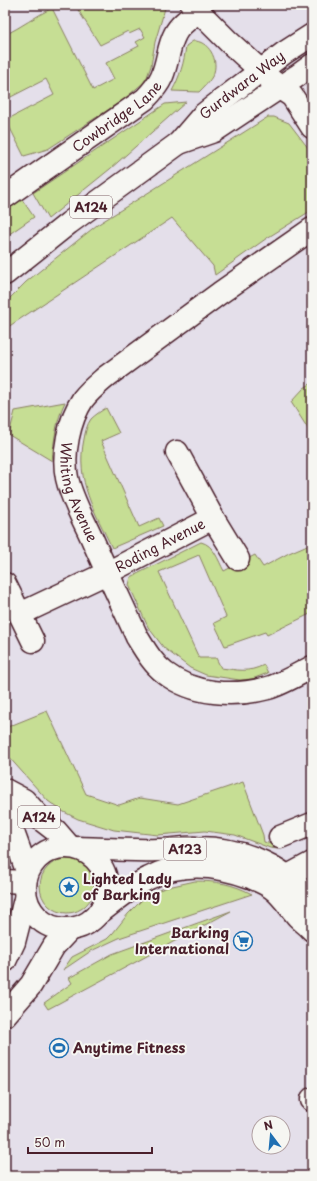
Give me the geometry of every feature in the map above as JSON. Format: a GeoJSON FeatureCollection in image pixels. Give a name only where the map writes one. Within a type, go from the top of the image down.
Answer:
{"type":"FeatureCollection","features":[{"type":"Feature","properties":{"kind":"street"},"geometry":{"type":"LineString","coordinates":[[204,12],[261,70],[280,88],[292,96],[312,127]]}},
{"type":"Feature","properties":{"kind":"street","name":"Cowbridge Lane"},"geometry":{"type":"LineString","coordinates":[[5,197],[145,99],[156,87],[162,76],[171,44],[182,24],[204,12]]}},
{"type":"Feature","properties":{"kind":"street","name":"Gurdwara Way"},"geometry":{"type":"LineString","coordinates":[[5,274],[69,223],[179,143],[203,115],[284,53],[312,35]]}},
{"type":"Feature","properties":{"kind":"street","name":"Gurdwara Way"},"geometry":{"type":"LineString","coordinates":[[179,143],[214,131],[280,88],[312,65]]}},
{"type":"Feature","properties":{"kind":"street","name":"Whiting Avenue"},"geometry":{"type":"LineString","coordinates":[[312,229],[220,292],[107,376],[84,399],[72,424],[68,438],[66,463],[67,478],[76,503],[137,637],[148,656],[165,673],[182,683],[199,689],[221,693],[243,693],[269,688],[312,667]]}},
{"type":"Feature","properties":{"kind":"street","name":"Roding Avenue"},"geometry":{"type":"LineString","coordinates":[[177,452],[213,518],[238,558]]}},
{"type":"Feature","properties":{"kind":"street","name":"Roding Avenue"},"geometry":{"type":"LineString","coordinates":[[20,614],[108,573],[213,518]]}},
{"type":"Feature","properties":{"kind":"street"},"geometry":{"type":"LineString","coordinates":[[5,584],[33,641]]}},
{"type":"Feature","properties":{"kind":"street","name":"A124"},"geometry":{"type":"LineString","coordinates":[[20,883],[14,835],[6,808],[5,791],[24,800],[43,821],[73,847]]}},
{"type":"Feature","properties":{"kind":"street"},"geometry":{"type":"LineString","coordinates":[[280,836],[312,824]]}},
{"type":"Feature","properties":{"kind":"street"},"geometry":{"type":"LineString","coordinates":[[5,961],[14,942],[20,883],[41,856],[58,848],[73,847],[85,851],[101,864],[106,874],[108,894],[99,913],[88,923],[70,929],[60,928],[47,924],[30,909],[20,883]]}},
{"type":"Feature","properties":{"kind":"street","name":"A123"},"geometry":{"type":"LineString","coordinates":[[73,847],[138,850],[198,848],[230,851],[252,858],[266,864],[279,882],[299,918],[312,930]]}},
{"type":"Feature","properties":{"kind":"street"},"geometry":{"type":"LineString","coordinates":[[279,882],[312,863]]}},
{"type":"Feature","properties":{"kind":"street","name":"A123"},"geometry":{"type":"LineString","coordinates":[[99,913],[149,878],[174,869],[199,866],[220,868],[237,872],[261,882],[279,882],[300,888],[312,905]]}},
{"type":"Feature","properties":{"kind":"street"},"geometry":{"type":"LineString","coordinates":[[5,1016],[30,985],[54,946],[70,929]]}},
{"type":"Feature","properties":{"kind":"green space"},"geometry":{"type":"Polygon","coordinates":[[[75,5],[166,5],[155,42],[151,66],[143,83],[123,100],[48,149],[24,156],[6,120],[54,95],[46,79],[5,100],[5,35],[52,8],[93,90],[114,79],[106,63],[139,46],[136,42],[145,37],[140,29],[129,34],[128,31],[100,45],[75,5]]]}},
{"type":"Feature","properties":{"kind":"green space"},"geometry":{"type":"Polygon","coordinates":[[[193,41],[208,47],[214,57],[215,69],[213,75],[209,82],[199,92],[172,91],[181,69],[186,46],[193,41]]]}},
{"type":"Feature","properties":{"kind":"green space"},"geometry":{"type":"Polygon","coordinates":[[[186,102],[110,169],[48,219],[33,193],[165,104],[186,102]]]}},
{"type":"Feature","properties":{"kind":"green space"},"geometry":{"type":"Polygon","coordinates":[[[268,117],[274,117],[289,123],[312,153],[312,210],[267,238],[215,275],[213,266],[172,218],[5,329],[5,303],[26,282],[97,225],[268,117]]]}},
{"type":"Feature","properties":{"kind":"green space"},"geometry":{"type":"Polygon","coordinates":[[[21,198],[34,217],[5,237],[5,210],[21,198]]]}},
{"type":"Feature","properties":{"kind":"green space"},"geometry":{"type":"Polygon","coordinates":[[[312,383],[312,435],[291,402],[304,388],[312,383]]]}},
{"type":"Feature","properties":{"kind":"green space"},"geometry":{"type":"Polygon","coordinates":[[[65,402],[57,423],[52,461],[9,435],[15,411],[65,402]]]}},
{"type":"Feature","properties":{"kind":"green space"},"geometry":{"type":"Polygon","coordinates":[[[106,408],[119,433],[101,441],[139,527],[159,518],[163,526],[112,548],[88,496],[82,469],[84,437],[87,426],[91,419],[106,408]]]}},
{"type":"Feature","properties":{"kind":"green space"},"geometry":{"type":"Polygon","coordinates":[[[201,542],[209,546],[218,558],[224,571],[255,555],[263,567],[312,543],[312,613],[267,635],[265,632],[225,646],[214,623],[226,617],[199,555],[159,572],[199,658],[216,658],[221,668],[233,670],[248,670],[264,665],[268,673],[252,679],[240,680],[206,675],[190,668],[164,648],[148,627],[129,585],[131,577],[201,542]]]}},
{"type":"Feature","properties":{"kind":"green space"},"geometry":{"type":"Polygon","coordinates":[[[47,711],[86,794],[119,805],[140,798],[178,804],[243,782],[263,835],[264,842],[272,844],[278,849],[270,848],[235,835],[205,831],[158,835],[114,830],[78,819],[62,811],[48,801],[5,752],[5,728],[47,711]]]}},
{"type":"Feature","properties":{"kind":"green space"},"geometry":{"type":"Polygon","coordinates":[[[67,859],[82,864],[86,867],[89,871],[94,886],[89,901],[86,905],[82,908],[67,913],[52,908],[48,905],[45,901],[40,886],[45,871],[48,867],[52,864],[67,859]]]}},
{"type":"Feature","properties":{"kind":"green space"},"geometry":{"type":"Polygon","coordinates":[[[195,881],[224,884],[252,894],[119,938],[91,951],[63,970],[72,957],[107,939],[128,914],[142,900],[153,892],[195,881]]]}},
{"type":"Feature","properties":{"kind":"green space"},"geometry":{"type":"Polygon","coordinates":[[[231,911],[48,1009],[44,1003],[72,983],[69,978],[112,954],[231,911]]]}},
{"type":"Feature","properties":{"kind":"place","name":"Lighted Lady of Barking"},"geometry":{"type":"Point","coordinates":[69,887]}},
{"type":"Feature","properties":{"kind":"place","name":"Barking International"},"geometry":{"type":"Point","coordinates":[243,941]}},
{"type":"Feature","properties":{"kind":"place","name":"Anytime Fitness"},"geometry":{"type":"Point","coordinates":[59,1048]}}]}
